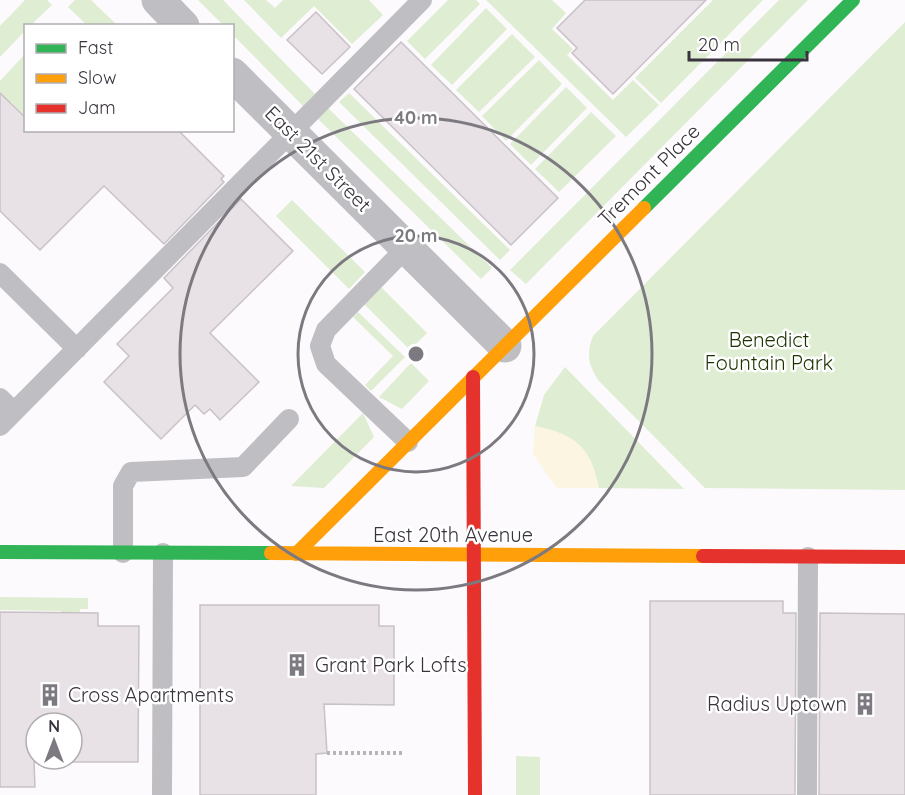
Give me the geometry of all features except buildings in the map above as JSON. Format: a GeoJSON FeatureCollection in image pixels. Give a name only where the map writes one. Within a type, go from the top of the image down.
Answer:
{"type":"FeatureCollection","features":[{"type":"Feature","properties":{"kind":"street"},"geometry":{"type":"LineString","coordinates":[[158,0],[181,24]]}},
{"type":"Feature","properties":{"kind":"street","name":"Tremont Place"},"geometry":{"type":"LineString","coordinates":[[296,554],[853,0]]}},
{"type":"Feature","properties":{"kind":"street","name":"East 21st Street"},"geometry":{"type":"LineString","coordinates":[[234,76],[505,346]]}},
{"type":"Feature","properties":{"kind":"street"},"geometry":{"type":"LineString","coordinates":[[474,377],[475,795]]}},
{"type":"Feature","properties":{"kind":"street","name":"East 20th Avenue"},"geometry":{"type":"LineString","coordinates":[[0,552],[905,557]]}},
{"type":"Feature","properties":{"kind":"lane"},"geometry":{"type":"LineString","coordinates":[[0,426],[422,0]]}},
{"type":"Feature","properties":{"kind":"lane"},"geometry":{"type":"LineString","coordinates":[[407,247],[326,330],[320,346],[326,364],[408,442]]}},
{"type":"Feature","properties":{"kind":"lane"},"geometry":{"type":"LineString","coordinates":[[0,273],[76,349]]}},
{"type":"Feature","properties":{"kind":"lane"},"geometry":{"type":"LineString","coordinates":[[0,398],[14,412]]}},
{"type":"Feature","properties":{"kind":"lane"},"geometry":{"type":"LineString","coordinates":[[123,553],[123,486],[131,472],[243,467],[289,419]]}},
{"type":"Feature","properties":{"kind":"lane"},"geometry":{"type":"LineString","coordinates":[[162,553],[162,795]]}},
{"type":"Feature","properties":{"kind":"lane"},"geometry":{"type":"LineString","coordinates":[[807,795],[808,556]]}},
{"type":"Feature","properties":{"kind":"path"},"geometry":{"type":"LineString","coordinates":[[327,753],[403,753]]}},
{"type":"Feature","properties":{"kind":"green space"},"geometry":{"type":"Polygon","coordinates":[[[25,0],[47,0],[52,5],[32,24],[24,24],[24,32],[0,57],[0,26],[25,0]]]}},
{"type":"Feature","properties":{"kind":"green space"},"geometry":{"type":"Polygon","coordinates":[[[75,0],[91,0],[116,24],[86,24],[68,7],[75,0]]]}},
{"type":"Feature","properties":{"kind":"green space"},"geometry":{"type":"Polygon","coordinates":[[[198,0],[223,0],[315,94],[303,106],[234,36],[234,24],[222,24],[198,0]]]}},
{"type":"Feature","properties":{"kind":"green space"},"geometry":{"type":"Polygon","coordinates":[[[244,0],[266,0],[275,8],[283,0],[369,0],[383,15],[352,44],[314,6],[281,38],[244,0]]]}},
{"type":"Feature","properties":{"kind":"green space"},"geometry":{"type":"Polygon","coordinates":[[[448,0],[476,0],[480,4],[425,59],[407,41],[448,0]]]}},
{"type":"Feature","properties":{"kind":"green space"},"geometry":{"type":"Polygon","coordinates":[[[486,0],[552,0],[566,13],[552,29],[573,49],[567,55],[613,100],[633,80],[659,105],[626,137],[486,0]]]}},
{"type":"Feature","properties":{"kind":"green space"},"geometry":{"type":"Polygon","coordinates":[[[713,0],[763,0],[661,103],[635,78],[713,0]]]}},
{"type":"Feature","properties":{"kind":"green space"},"geometry":{"type":"Polygon","coordinates":[[[779,0],[808,0],[526,284],[510,270],[779,0]]]}},
{"type":"Feature","properties":{"kind":"green space"},"geometry":{"type":"Polygon","coordinates":[[[486,8],[507,29],[452,85],[431,65],[486,8]]]}},
{"type":"Feature","properties":{"kind":"green space","name":"Benedict Fountain Park"},"geometry":{"type":"Polygon","coordinates":[[[905,22],[905,490],[705,488],[599,381],[592,370],[589,359],[589,348],[593,336],[905,22]]]}},
{"type":"Feature","properties":{"kind":"green space"},"geometry":{"type":"Polygon","coordinates":[[[512,34],[535,57],[479,112],[456,90],[512,34]]]}},
{"type":"Feature","properties":{"kind":"green space"},"geometry":{"type":"Polygon","coordinates":[[[24,55],[24,115],[11,102],[0,112],[0,81],[24,55]]]}},
{"type":"Feature","properties":{"kind":"green space"},"geometry":{"type":"Polygon","coordinates":[[[539,60],[562,84],[506,141],[482,116],[539,60]]]}},
{"type":"Feature","properties":{"kind":"green space"},"geometry":{"type":"Polygon","coordinates":[[[566,87],[587,108],[531,165],[510,144],[566,87]]]}},
{"type":"Feature","properties":{"kind":"green space"},"geometry":{"type":"Polygon","coordinates":[[[349,93],[510,250],[500,260],[339,102],[349,93]]]}},
{"type":"Feature","properties":{"kind":"green space"},"geometry":{"type":"Polygon","coordinates":[[[327,107],[492,268],[481,279],[317,118],[327,107]]]}},
{"type":"Feature","properties":{"kind":"green space"},"geometry":{"type":"Polygon","coordinates":[[[591,112],[616,136],[559,192],[535,169],[591,112]]]}},
{"type":"Feature","properties":{"kind":"green space"},"geometry":{"type":"Polygon","coordinates":[[[292,200],[365,272],[349,289],[276,216],[292,200]]]}},
{"type":"Feature","properties":{"kind":"green space"},"geometry":{"type":"Polygon","coordinates":[[[381,287],[427,333],[410,350],[364,304],[381,287]]]}},
{"type":"Feature","properties":{"kind":"green space"},"geometry":{"type":"Polygon","coordinates":[[[358,312],[405,357],[371,391],[365,385],[393,356],[353,317],[358,312]]]}},
{"type":"Feature","properties":{"kind":"green space"},"geometry":{"type":"Polygon","coordinates":[[[411,363],[429,381],[402,409],[379,397],[411,363]]]}},
{"type":"Feature","properties":{"kind":"green space"},"geometry":{"type":"Polygon","coordinates":[[[565,367],[684,489],[599,488],[591,462],[579,445],[571,438],[535,426],[544,395],[565,367]]]}},
{"type":"Feature","properties":{"kind":"green space"},"geometry":{"type":"Polygon","coordinates":[[[363,413],[374,437],[324,488],[291,486],[363,413]]]}},
{"type":"Feature","properties":{"kind":"green space"},"geometry":{"type":"Polygon","coordinates":[[[0,597],[88,598],[88,609],[80,609],[80,620],[62,620],[61,611],[0,610],[0,597]]]}},
{"type":"Feature","properties":{"kind":"green space"},"geometry":{"type":"Polygon","coordinates":[[[516,756],[540,757],[540,795],[516,795],[516,756]]]}},
{"type":"Feature","properties":{"kind":"sand"},"geometry":{"type":"Polygon","coordinates":[[[535,426],[571,438],[579,445],[591,462],[599,488],[557,488],[533,454],[535,426]]]}},
{"type":"Feature","properties":{"kind":"traffic: fast"},"geometry":{"type":"LineString","coordinates":[[644,208],[853,0]]}},
{"type":"Feature","properties":{"kind":"traffic: fast"},"geometry":{"type":"LineString","coordinates":[[0,552],[271,553]]}},
{"type":"Feature","properties":{"kind":"traffic: slow"},"geometry":{"type":"LineString","coordinates":[[296,554],[644,208]]}},
{"type":"Feature","properties":{"kind":"traffic: slow"},"geometry":{"type":"LineString","coordinates":[[271,553],[703,556]]}},
{"type":"Feature","properties":{"kind":"traffic: jam"},"geometry":{"type":"LineString","coordinates":[[473,377],[475,795]]}},
{"type":"Feature","properties":{"kind":"traffic: jam"},"geometry":{"type":"LineString","coordinates":[[703,556],[905,557]]}},
{"type":"Feature","properties":{"kind":"place","name":"Grant Park Lofts"},"geometry":{"type":"Point","coordinates":[297,665]}},
{"type":"Feature","properties":{"kind":"place","name":"Cross Apartments"},"geometry":{"type":"Point","coordinates":[50,695]}},
{"type":"Feature","properties":{"kind":"place","name":"Radius Uptown"},"geometry":{"type":"Point","coordinates":[865,704]}}]}
